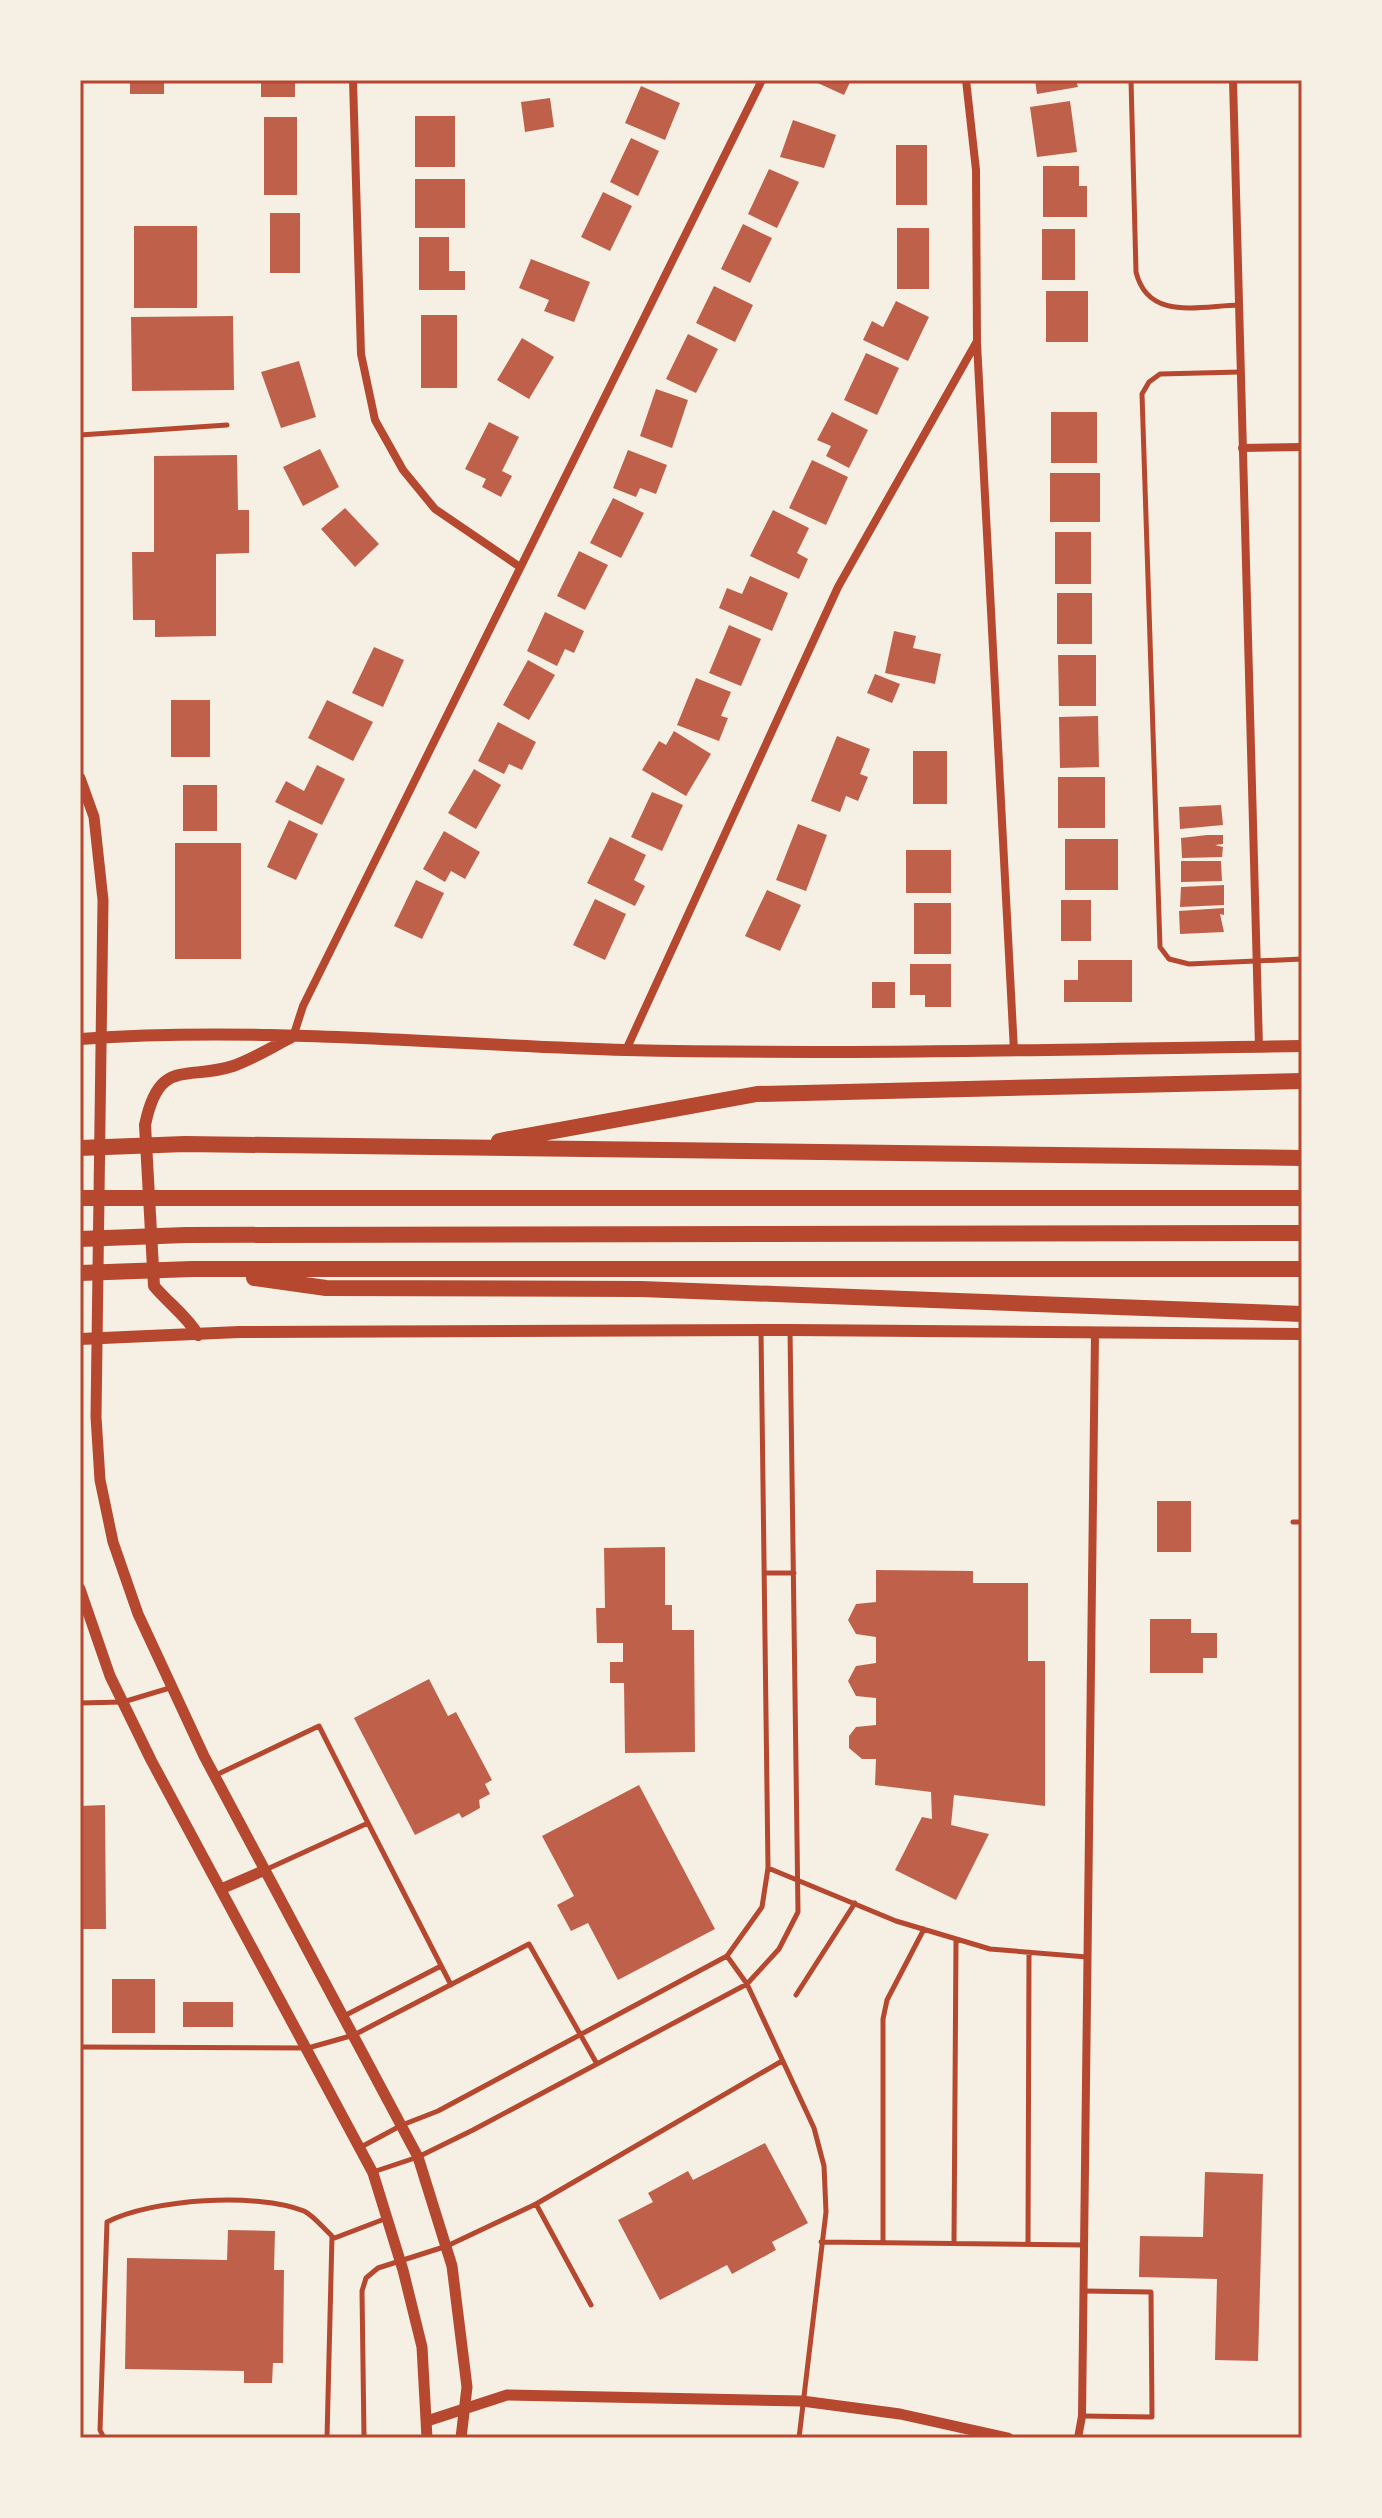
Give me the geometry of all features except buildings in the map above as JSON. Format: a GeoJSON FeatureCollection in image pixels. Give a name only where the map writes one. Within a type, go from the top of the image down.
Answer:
{"type":"FeatureCollection","features":[{"type":"Feature","properties":{"kind":"highway"},"geometry":{"type":"LineString","coordinates":[[462,1148],[757,1094],[1302,1081]]}},
{"type":"Feature","properties":{"kind":"highway"},"geometry":{"type":"LineString","coordinates":[[80,1148],[185,1144],[1302,1158]]}},
{"type":"Feature","properties":{"kind":"highway"},"geometry":{"type":"LineString","coordinates":[[80,1198],[1302,1198]]}},
{"type":"Feature","properties":{"kind":"highway"},"geometry":{"type":"LineString","coordinates":[[80,1239],[186,1235],[1302,1233]]}},
{"type":"Feature","properties":{"kind":"highway"},"geometry":{"type":"LineString","coordinates":[[192,1269],[326,1288],[641,1289],[1302,1314]]}},
{"type":"Feature","properties":{"kind":"highway"},"geometry":{"type":"LineString","coordinates":[[80,1273],[192,1269],[1302,1269]]}},
{"type":"Feature","properties":{"kind":"main road"},"geometry":{"type":"LineString","coordinates":[[80,1039],[185,1034],[626,1050],[1014,1051],[1302,1046]]}},
{"type":"Feature","properties":{"kind":"main road"},"geometry":{"type":"LineString","coordinates":[[198,1335],[186,1316],[168,1303],[154,1286],[145,1125],[148,1109],[161,1083],[191,1070],[232,1066],[293,1037]]}},
{"type":"Feature","properties":{"kind":"main road"},"geometry":{"type":"LineString","coordinates":[[80,1339],[198,1335],[790,1330],[1302,1334]]}},
{"type":"Feature","properties":{"kind":"street"},"geometry":{"type":"LineString","coordinates":[[353,80],[361,354],[375,420],[403,470],[435,509],[520,567]]}},
{"type":"Feature","properties":{"kind":"street"},"geometry":{"type":"LineString","coordinates":[[293,1037],[303,1006],[762,80]]}},
{"type":"Feature","properties":{"kind":"street"},"geometry":{"type":"LineString","coordinates":[[966,80],[976,170],[977,343],[1014,1051]]}},
{"type":"Feature","properties":{"kind":"street"},"geometry":{"type":"LineString","coordinates":[[1233,80],[1259,1047]]}},
{"type":"Feature","properties":{"kind":"street"},"geometry":{"type":"LineString","coordinates":[[626,1050],[838,587],[977,343]]}},
{"type":"Feature","properties":{"kind":"street"},"geometry":{"type":"LineString","coordinates":[[1242,448],[1302,447]]}},
{"type":"Feature","properties":{"kind":"street"},"geometry":{"type":"LineString","coordinates":[[80,778],[94,817],[103,900],[97,1338],[100,1480],[110,1527],[138,1614],[214,1776],[418,2157],[447,2246],[465,2347],[467,2387],[461,2438]]}},
{"type":"Feature","properties":{"kind":"street"},"geometry":{"type":"LineString","coordinates":[[1078,2438],[1082,2416],[1095,1333]]}},
{"type":"Feature","properties":{"kind":"street"},"geometry":{"type":"LineString","coordinates":[[80,1589],[123,1702],[373,2173],[401,2262],[422,2347],[427,2438]]}},
{"type":"Feature","properties":{"kind":"street"},"geometry":{"type":"LineString","coordinates":[[221,1889],[265,1870]]}},
{"type":"Feature","properties":{"kind":"street"},"geometry":{"type":"LineString","coordinates":[[427,2421],[507,2395],[802,2401],[900,2414],[1008,2438]]}},
{"type":"Feature","properties":{"kind":"lane"},"geometry":{"type":"LineString","coordinates":[[1131,80],[1136,272],[1140,288],[1148,299],[1162,305],[1239,305]]}},
{"type":"Feature","properties":{"kind":"lane"},"geometry":{"type":"LineString","coordinates":[[1240,372],[1160,374],[1149,382],[1142,394],[1160,947],[1169,959],[1189,964],[1256,964],[1302,959]]}},
{"type":"Feature","properties":{"kind":"lane"},"geometry":{"type":"LineString","coordinates":[[80,435],[227,425]]}},
{"type":"Feature","properties":{"kind":"lane"},"geometry":{"type":"LineString","coordinates":[[373,2173],[418,2157],[747,1984],[779,1949],[798,1912],[800,1880],[790,1330]]}},
{"type":"Feature","properties":{"kind":"lane"},"geometry":{"type":"LineString","coordinates":[[361,2147],[402,2125],[438,2111],[727,1956],[762,1907],[768,1868],[761,1331]]}},
{"type":"Feature","properties":{"kind":"lane"},"geometry":{"type":"LineString","coordinates":[[1293,1522],[1302,1522]]}},
{"type":"Feature","properties":{"kind":"lane"},"geometry":{"type":"LineString","coordinates":[[764,1573],[794,1573]]}},
{"type":"Feature","properties":{"kind":"lane"},"geometry":{"type":"LineString","coordinates":[[80,1703],[123,1702],[173,1687]]}},
{"type":"Feature","properties":{"kind":"lane"},"geometry":{"type":"LineString","coordinates":[[214,1776],[319,1726],[451,1985]]}},
{"type":"Feature","properties":{"kind":"lane"},"geometry":{"type":"LineString","coordinates":[[265,1870],[368,1823]]}},
{"type":"Feature","properties":{"kind":"lane"},"geometry":{"type":"LineString","coordinates":[[768,1868],[924,1929],[990,1949],[1087,1957]]}},
{"type":"Feature","properties":{"kind":"lane"},"geometry":{"type":"LineString","coordinates":[[796,1995],[855,1903]]}},
{"type":"Feature","properties":{"kind":"lane"},"geometry":{"type":"LineString","coordinates":[[883,2242],[883,2019],[887,2000],[924,1929]]}},
{"type":"Feature","properties":{"kind":"lane"},"geometry":{"type":"LineString","coordinates":[[954,2242],[956,1939]]}},
{"type":"Feature","properties":{"kind":"lane"},"geometry":{"type":"LineString","coordinates":[[80,2047],[308,2048],[354,2035],[529,1944],[597,2064]]}},
{"type":"Feature","properties":{"kind":"lane"},"geometry":{"type":"LineString","coordinates":[[1028,2243],[1029,1952]]}},
{"type":"Feature","properties":{"kind":"lane"},"geometry":{"type":"LineString","coordinates":[[727,1956],[747,1984],[814,2128],[824,2166],[826,2212],[799,2438]]}},
{"type":"Feature","properties":{"kind":"lane"},"geometry":{"type":"LineString","coordinates":[[344,2016],[441,1966]]}},
{"type":"Feature","properties":{"kind":"lane"},"geometry":{"type":"LineString","coordinates":[[364,2438],[362,2291],[366,2278],[378,2268],[447,2246],[536,2204],[782,2061]]}},
{"type":"Feature","properties":{"kind":"lane"},"geometry":{"type":"LineString","coordinates":[[104,2438],[100,2430],[107,2222],[130,2210],[245,2199],[277,2203],[308,2213],[332,2239],[327,2438]]}},
{"type":"Feature","properties":{"kind":"lane"},"geometry":{"type":"LineString","coordinates":[[536,2204],[591,2305]]}},
{"type":"Feature","properties":{"kind":"lane"},"geometry":{"type":"LineString","coordinates":[[332,2239],[387,2218]]}},
{"type":"Feature","properties":{"kind":"lane"},"geometry":{"type":"LineString","coordinates":[[821,2242],[1084,2245]]}},
{"type":"Feature","properties":{"kind":"lane"},"geometry":{"type":"LineString","coordinates":[[1082,2416],[1152,2417],[1151,2292],[1083,2291]]}}]}
